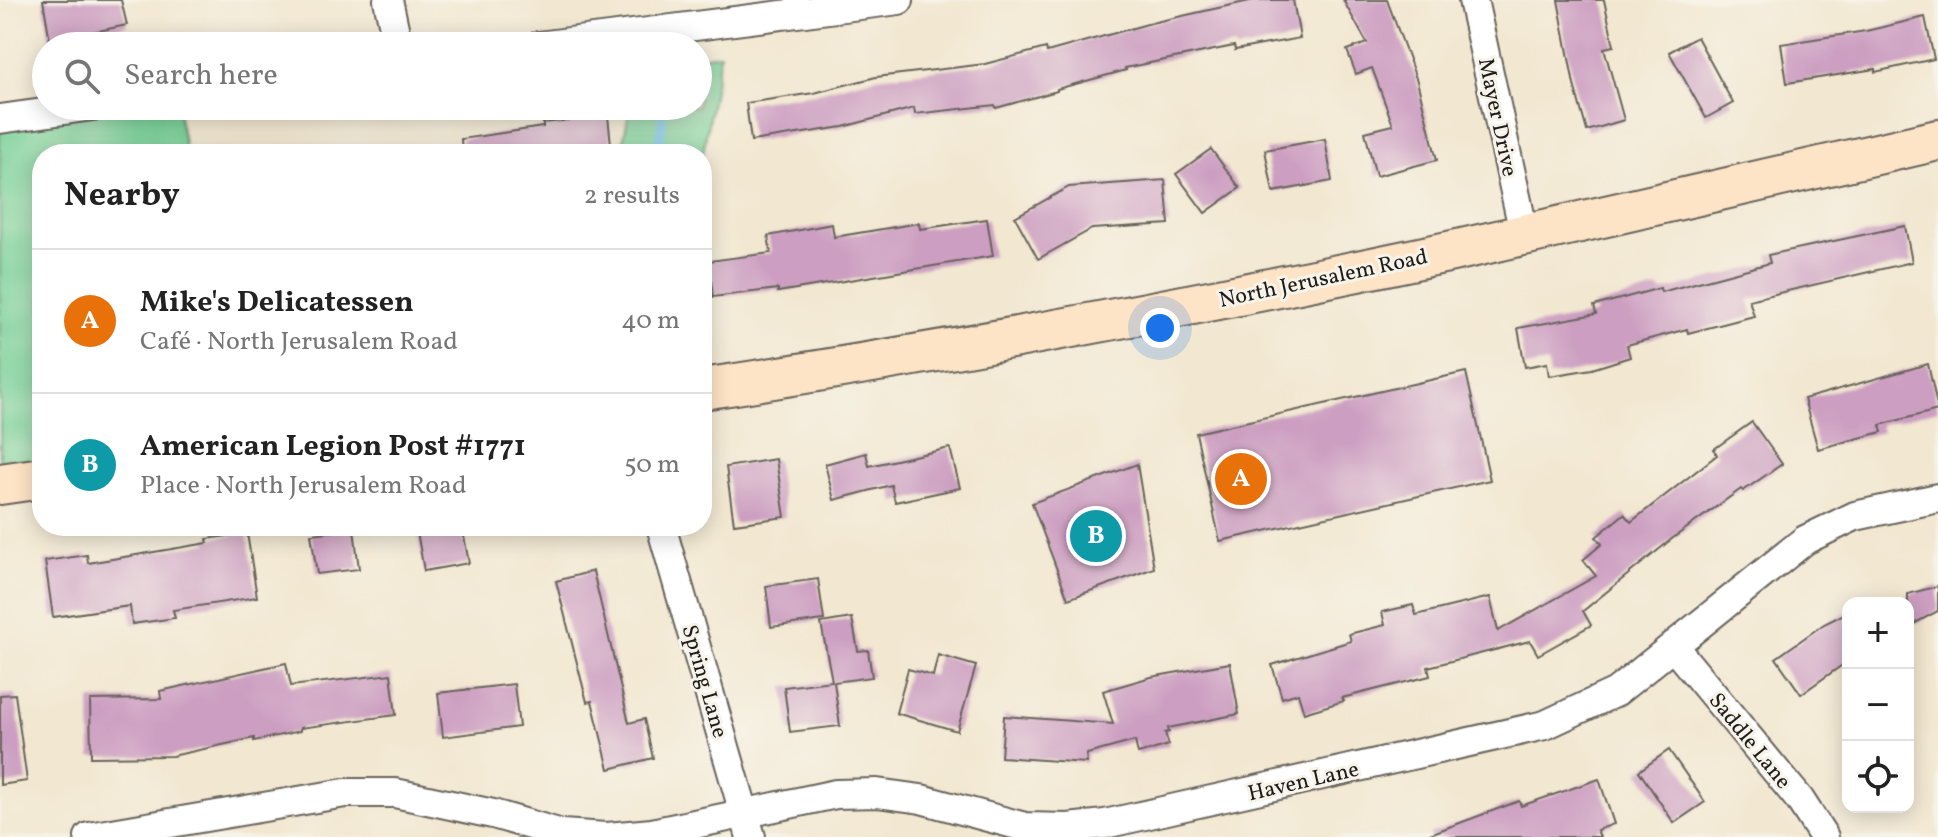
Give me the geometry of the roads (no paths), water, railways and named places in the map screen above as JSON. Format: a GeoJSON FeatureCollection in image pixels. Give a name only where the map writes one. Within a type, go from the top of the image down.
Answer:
{"type":"FeatureCollection","features":[{"type":"Feature","properties":{"kind":"main road","name":"North Jerusalem Road"},"geometry":{"type":"LineString","coordinates":[[712,387],[1137,315],[1466,248],[1938,140]]}},
{"type":"Feature","properties":{"kind":"main road"},"geometry":{"type":"LineString","coordinates":[[0,484],[32,479]]}},
{"type":"Feature","properties":{"kind":"street"},"geometry":{"type":"LineString","coordinates":[[388,0],[395,32]]}},
{"type":"Feature","properties":{"kind":"street"},"geometry":{"type":"LineString","coordinates":[[648,32],[899,0]]}},
{"type":"Feature","properties":{"kind":"street","name":"Mayer Drive"},"geometry":{"type":"LineString","coordinates":[[1473,0],[1524,233]]}},
{"type":"Feature","properties":{"kind":"street"},"geometry":{"type":"LineString","coordinates":[[0,119],[32,115]]}},
{"type":"Feature","properties":{"kind":"street","name":"Haven Lane"},"geometry":{"type":"LineString","coordinates":[[89,837],[345,793],[395,793],[491,826],[606,837],[748,825],[836,794],[877,793],[921,799],[1025,827],[1068,828],[1105,824],[1545,725],[1616,692],[1805,540],[1855,516],[1938,498]]}},
{"type":"Feature","properties":{"kind":"street","name":"Spring Lane"},"geometry":{"type":"LineString","coordinates":[[664,536],[748,825]]}},
{"type":"Feature","properties":{"kind":"street","name":"Saddle Lane"},"geometry":{"type":"LineString","coordinates":[[1673,646],[1800,800],[1824,837]]}},
{"type":"Feature","properties":{"kind":"waterway"},"geometry":{"type":"LineString","coordinates":[[659,144],[662,120]]}},
{"type":"Feature","properties":{"kind":"place","name":"Mike's Delicatessen"},"geometry":{"type":"Point","coordinates":[1241,479]}},
{"type":"Feature","properties":{"kind":"place","name":"American Legion Post #1771"},"geometry":{"type":"Point","coordinates":[1096,536]}}]}
